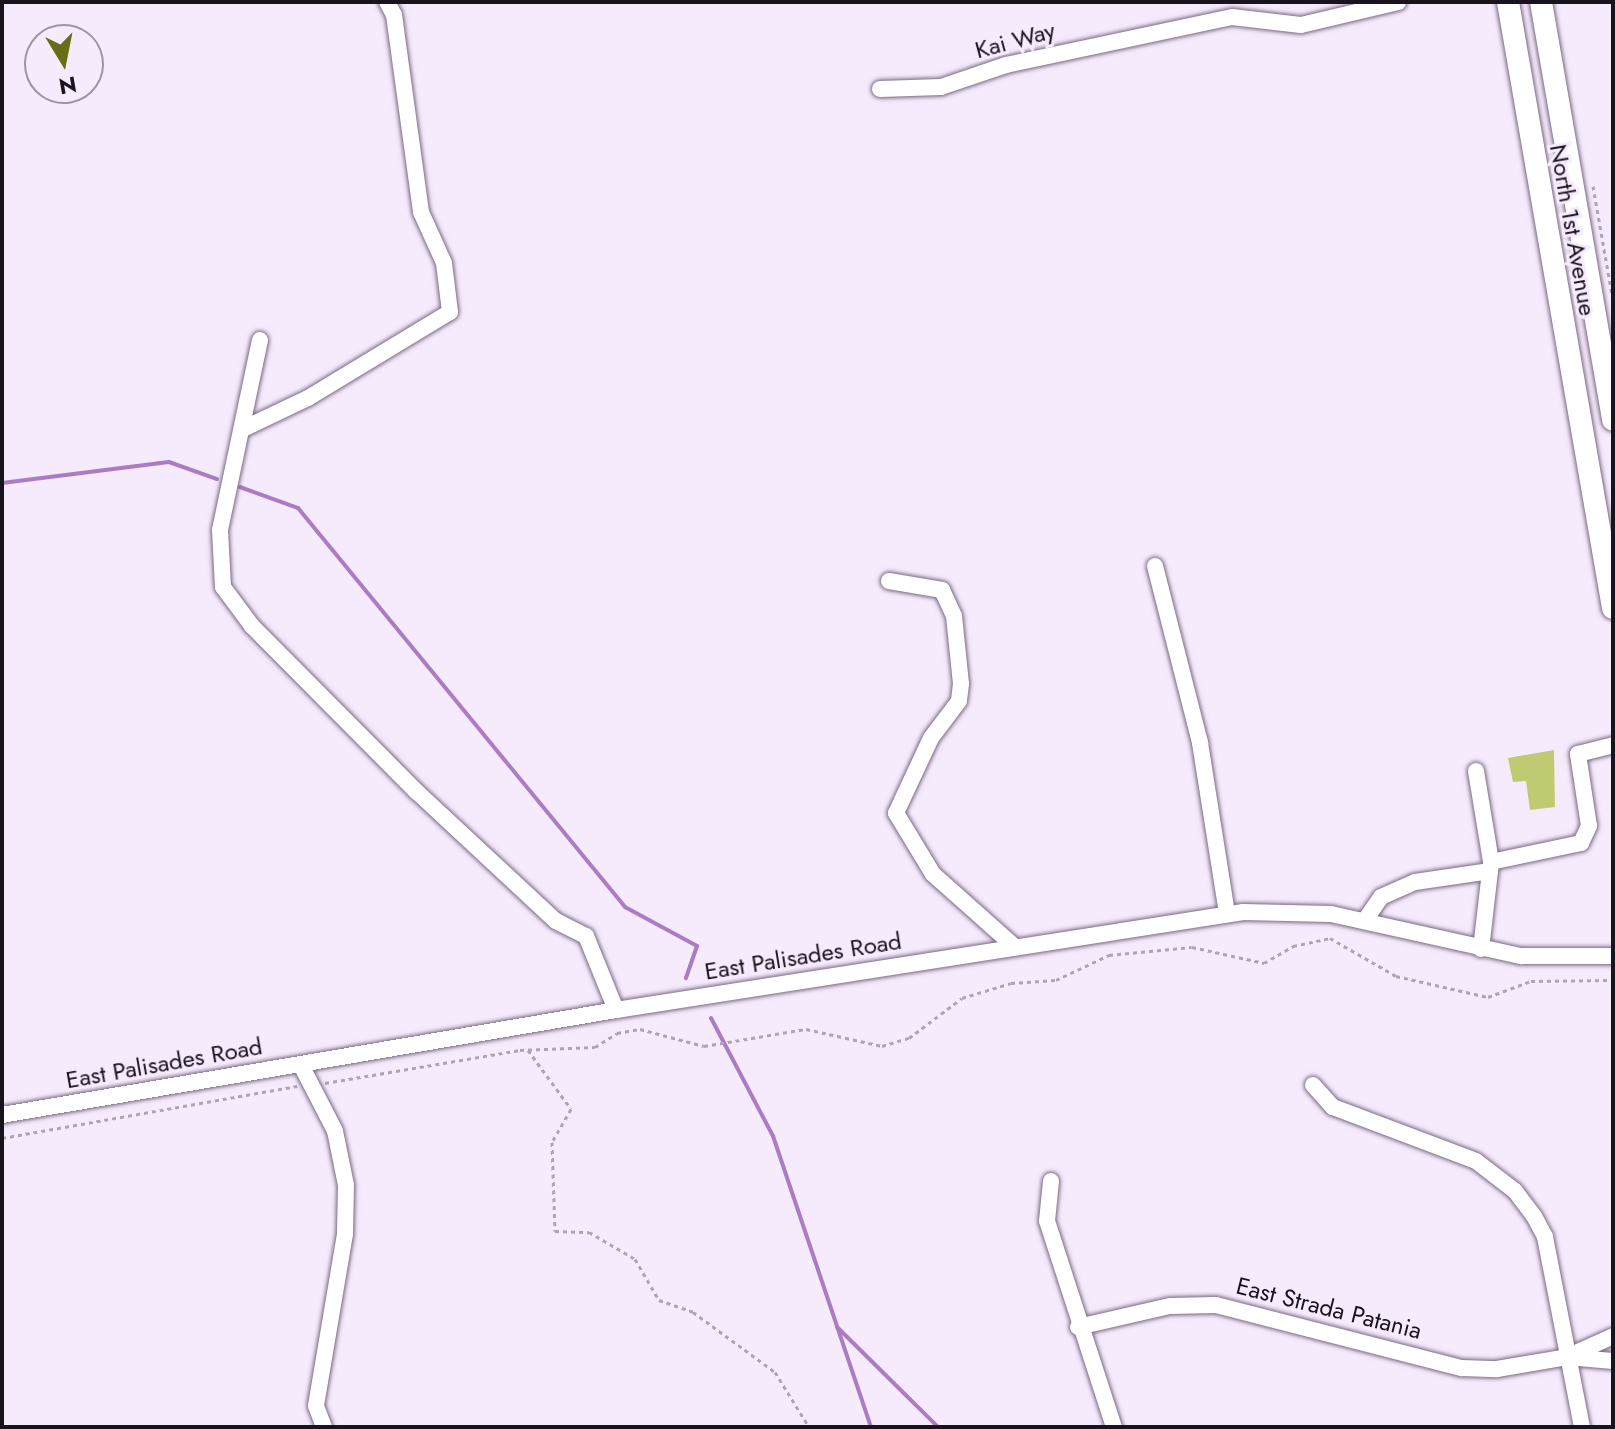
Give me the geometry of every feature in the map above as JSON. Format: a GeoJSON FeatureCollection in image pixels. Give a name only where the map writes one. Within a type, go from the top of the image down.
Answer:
{"type":"FeatureCollection","features":[{"type":"Feature","properties":{"kind":"main road","name":"North 1st Avenue"},"geometry":{"type":"LineString","coordinates":[[1508,2],[1605,512],[1613,608]]}},
{"type":"Feature","properties":{"kind":"main road","name":"North 1st Avenue"},"geometry":{"type":"LineString","coordinates":[[1541,2],[1613,420]]}},
{"type":"Feature","properties":{"kind":"street"},"geometry":{"type":"LineString","coordinates":[[245,428],[308,398],[450,312],[447,274],[421,212],[394,15],[387,2]]}},
{"type":"Feature","properties":{"kind":"street","name":"Kai Way"},"geometry":{"type":"LineString","coordinates":[[880,89],[941,87],[1020,62],[1232,17],[1301,25],[1398,2]]}},
{"type":"Feature","properties":{"kind":"street"},"geometry":{"type":"LineString","coordinates":[[260,340],[245,428],[220,530],[223,587],[252,626],[416,791],[556,921],[586,936],[616,1010]]}},
{"type":"Feature","properties":{"kind":"street"},"geometry":{"type":"LineString","coordinates":[[1155,566],[1200,743],[1227,914]]}},
{"type":"Feature","properties":{"kind":"street"},"geometry":{"type":"LineString","coordinates":[[889,581],[942,590],[954,616],[961,684],[959,701],[931,738],[896,813],[933,874],[1015,947]]}},
{"type":"Feature","properties":{"kind":"street"},"geometry":{"type":"LineString","coordinates":[[1365,920],[1381,897],[1415,882],[1581,843],[1589,826],[1578,754],[1613,745]]}},
{"type":"Feature","properties":{"kind":"street"},"geometry":{"type":"LineString","coordinates":[[1476,771],[1490,866],[1481,949]]}},
{"type":"Feature","properties":{"kind":"street","name":"East Palisades Road"},"geometry":{"type":"LineString","coordinates":[[2,1115],[616,1010],[1227,914],[1290,910],[1365,920],[1481,949],[1544,957],[1613,956]]}},
{"type":"Feature","properties":{"kind":"street"},"geometry":{"type":"LineString","coordinates":[[301,1065],[307,1085],[335,1131],[346,1185],[345,1234],[316,1406],[324,1427]]}},
{"type":"Feature","properties":{"kind":"street"},"geometry":{"type":"LineString","coordinates":[[1313,1085],[1333,1107],[1476,1161],[1515,1191],[1545,1237],[1582,1427]]}},
{"type":"Feature","properties":{"kind":"street"},"geometry":{"type":"LineString","coordinates":[[1051,1181],[1047,1221],[1078,1327],[1114,1427]]}},
{"type":"Feature","properties":{"kind":"street","name":"East Strada Patania"},"geometry":{"type":"LineString","coordinates":[[1078,1327],[1170,1306],[1216,1305],[1462,1368],[1497,1369],[1567,1357]]}},
{"type":"Feature","properties":{"kind":"street"},"geometry":{"type":"LineString","coordinates":[[1567,1357],[1613,1336]]}},
{"type":"Feature","properties":{"kind":"street"},"geometry":{"type":"LineString","coordinates":[[1567,1357],[1613,1361]]}},
{"type":"Feature","properties":{"kind":"path"},"geometry":{"type":"LineString","coordinates":[[1610,280],[1613,301]]}},
{"type":"Feature","properties":{"kind":"path"},"geometry":{"type":"LineString","coordinates":[[2,1138],[528,1050],[595,1047],[617,1033],[640,1029],[704,1046],[806,1029],[882,1046],[909,1038],[962,998],[1011,983],[1056,980],[1109,955],[1192,947],[1264,963],[1293,946],[1330,938],[1396,976],[1488,997],[1531,981],[1613,980]]}},
{"type":"Feature","properties":{"kind":"path"},"geometry":{"type":"LineString","coordinates":[[528,1050],[571,1109],[552,1142],[555,1231],[589,1232],[635,1259],[659,1300],[693,1312],[775,1372],[809,1427]]}},
{"type":"Feature","properties":{"kind":"building"},"geometry":{"type":"Polygon","coordinates":[[[1554,750],[1555,807],[1530,810],[1526,781],[1513,782],[1508,758],[1554,750]]]}},
{"type":"Feature","properties":{"kind":"waterway"},"geometry":{"type":"LineString","coordinates":[[2,483],[169,462],[217,479]]}},
{"type":"Feature","properties":{"kind":"waterway"},"geometry":{"type":"LineString","coordinates":[[240,487],[298,508],[625,907],[697,946],[686,978]]}},
{"type":"Feature","properties":{"kind":"waterway"},"geometry":{"type":"LineString","coordinates":[[711,1018],[773,1136],[871,1427]]}},
{"type":"Feature","properties":{"kind":"waterway"},"geometry":{"type":"LineString","coordinates":[[837,1327],[938,1427]]}}]}
